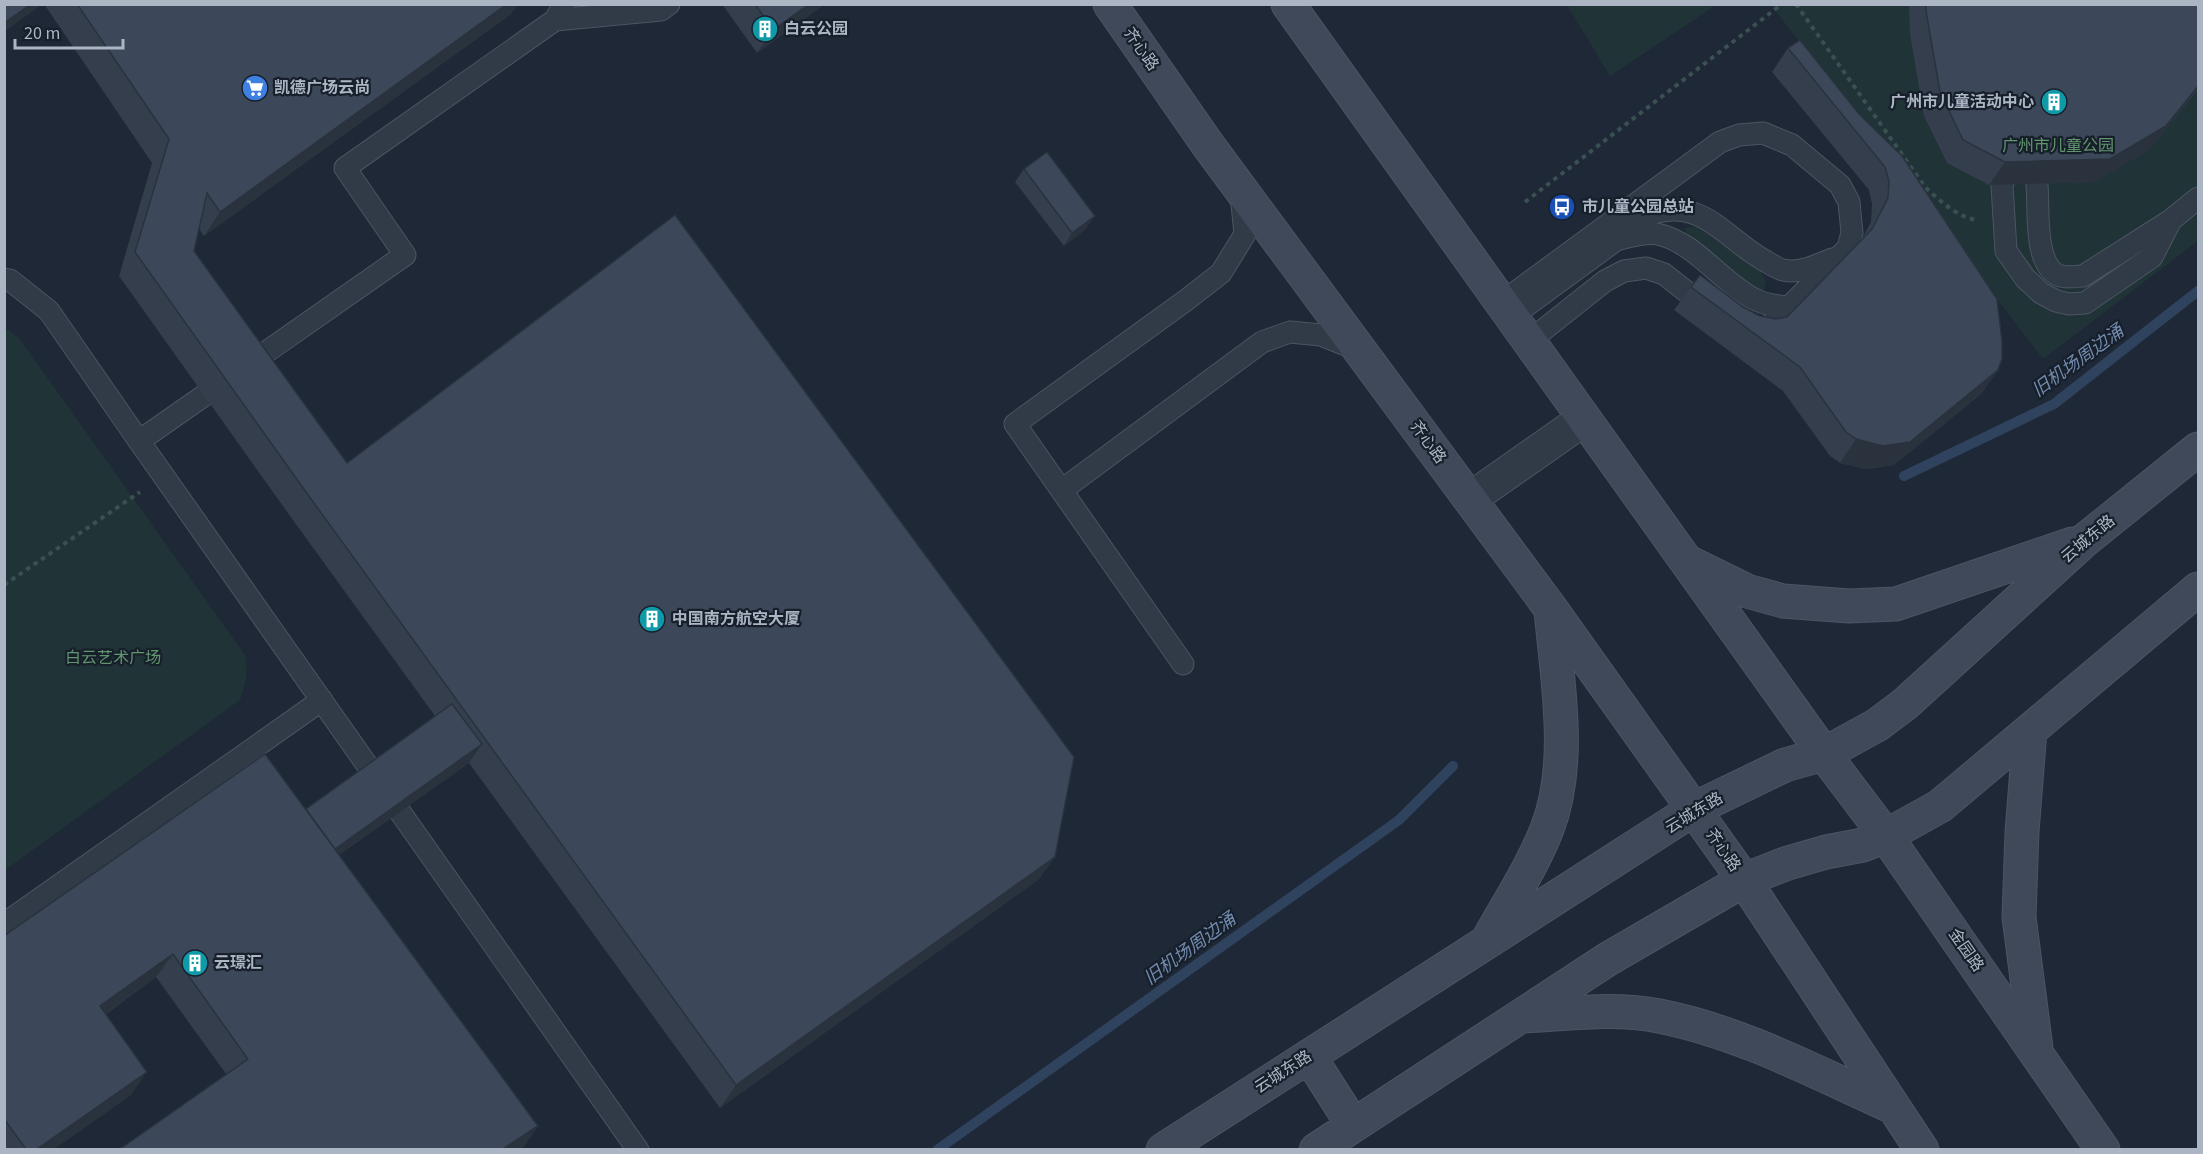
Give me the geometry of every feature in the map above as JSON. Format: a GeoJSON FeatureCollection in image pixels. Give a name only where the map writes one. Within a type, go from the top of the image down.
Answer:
{"type":"FeatureCollection","features":[{"type":"Feature","properties":{"kind":"main road","name":"齐心路"},"geometry":{"type":"LineString","coordinates":[[1110,4],[1240,188],[1551,609],[1744,880]]}},
{"type":"Feature","properties":{"kind":"main road"},"geometry":{"type":"LineString","coordinates":[[1287,4],[1824,753]]}},
{"type":"Feature","properties":{"kind":"main road","name":"云城东路"},"geometry":{"type":"LineString","coordinates":[[1163,1149],[1694,810],[1785,765],[1824,753],[1877,725],[1905,704],[2085,540],[2199,449]]}},
{"type":"Feature","properties":{"kind":"main road"},"geometry":{"type":"LineString","coordinates":[[1685,561],[1747,591],[1783,601],[1849,606],[1896,604],[2085,540]]}},
{"type":"Feature","properties":{"kind":"main road"},"geometry":{"type":"LineString","coordinates":[[1316,1149],[1608,959],[1744,880],[1788,863],[1886,836],[1940,806],[2199,589]]}},
{"type":"Feature","properties":{"kind":"main road"},"geometry":{"type":"LineString","coordinates":[[1486,942],[1534,857],[1548,827],[1559,786],[1561,722],[1551,609]]}},
{"type":"Feature","properties":{"kind":"main road"},"geometry":{"type":"LineString","coordinates":[[2030,730],[2022,832],[2019,917],[2037,1052]]}},
{"type":"Feature","properties":{"kind":"main road","name":"金园路"},"geometry":{"type":"LineString","coordinates":[[1824,753],[1886,836],[2103,1149]]}},
{"type":"Feature","properties":{"kind":"main road"},"geometry":{"type":"LineString","coordinates":[[1744,880],[1922,1149]]}},
{"type":"Feature","properties":{"kind":"main road"},"geometry":{"type":"LineString","coordinates":[[1520,1016],[1608,1011],[1658,1016],[1727,1034],[1893,1107]]}},
{"type":"Feature","properties":{"kind":"main road"},"geometry":{"type":"LineString","coordinates":[[1309,1056],[1353,1125]]}},
{"type":"Feature","properties":{"kind":"street"},"geometry":{"type":"LineString","coordinates":[[1470,499],[1584,419]]}},
{"type":"Feature","properties":{"kind":"lane"},"geometry":{"type":"LineString","coordinates":[[139,441],[405,255],[345,168],[560,12],[661,10],[669,4]]}},
{"type":"Feature","properties":{"kind":"lane"},"geometry":{"type":"LineString","coordinates":[[1763,134],[1792,145],[1840,185],[1849,202],[1852,214],[1852,233],[1848,248],[1790,307],[1762,331],[1745,331],[1730,323],[1664,274],[1646,268],[1624,271],[1514,321],[1695,159],[1720,142],[1739,135],[1763,134]]}},
{"type":"Feature","properties":{"kind":"lane"},"geometry":{"type":"LineString","coordinates":[[2171,220],[2152,257],[2085,303],[2069,304],[2056,301],[2041,293],[2025,278],[2006,251],[2002,185],[2023,142],[2037,184],[2044,258],[2050,269],[2057,275],[2069,277],[2084,276],[2171,220],[2199,198]]}},
{"type":"Feature","properties":{"kind":"lane"},"geometry":{"type":"LineString","coordinates":[[1183,664],[1015,424],[1221,273],[1245,234],[1240,188]]}},
{"type":"Feature","properties":{"kind":"lane"},"geometry":{"type":"LineString","coordinates":[[1514,321],[1653,213],[1668,208],[1698,213],[1758,257],[1782,270],[1800,271],[1841,255]]}},
{"type":"Feature","properties":{"kind":"lane"},"geometry":{"type":"LineString","coordinates":[[1617,240],[1648,234],[1669,238],[1753,298],[1770,305],[1790,307]]}},
{"type":"Feature","properties":{"kind":"lane"},"geometry":{"type":"LineString","coordinates":[[4,279],[9,280],[49,311],[638,1149]]}},
{"type":"Feature","properties":{"kind":"lane"},"geometry":{"type":"LineString","coordinates":[[1062,490],[1262,342],[1290,332],[1321,335],[1361,351]]}},
{"type":"Feature","properties":{"kind":"lane"},"geometry":{"type":"LineString","coordinates":[[4,924],[322,700]]}},
{"type":"Feature","properties":{"kind":"path"},"geometry":{"type":"LineString","coordinates":[[1525,202],[1782,4]]}},
{"type":"Feature","properties":{"kind":"path"},"geometry":{"type":"LineString","coordinates":[[1796,4],[1925,187],[1951,209],[1970,219],[1984,221]]}},
{"type":"Feature","properties":{"kind":"path"},"geometry":{"type":"LineString","coordinates":[[4,585],[141,491]]}},
{"type":"Feature","properties":{"kind":"green space"},"geometry":{"type":"Polygon","coordinates":[[[1567,5],[1716,5],[1610,76],[1567,5]]]}},
{"type":"Feature","properties":{"kind":"green space","name":"广州市儿童公园"},"geometry":{"type":"Polygon","coordinates":[[[1771,5],[2198,5],[2198,241],[2043,359],[1771,5]]]}},
{"type":"Feature","properties":{"kind":"green space"},"geometry":{"type":"Polygon","coordinates":[[[1695,226],[1761,272],[1766,281],[1763,293],[1693,244],[1684,228],[1695,226]]]}},
{"type":"Feature","properties":{"kind":"green space","name":"白云艺术广场"},"geometry":{"type":"Polygon","coordinates":[[[4,327],[19,338],[245,655],[246,667],[245,683],[240,700],[5,870],[4,327]]]}},
{"type":"Feature","properties":{"kind":"building"},"geometry":{"type":"Polygon","coordinates":[[[4,4],[31,4],[4,23],[4,4]]]}},
{"type":"Feature","properties":{"kind":"building","name":"中国南方航空大厦"},"geometry":{"type":"Polygon","coordinates":[[[77,4],[507,4],[220,212],[207,193],[194,251],[347,463],[675,215],[1074,757],[1055,857],[736,1085],[135,252],[169,139],[77,4]]]}},
{"type":"Feature","properties":{"kind":"building"},"geometry":{"type":"Polygon","coordinates":[[[755,4],[809,4],[773,30],[755,4]]]}},
{"type":"Feature","properties":{"kind":"building","name":"广州市儿童活动中心"},"geometry":{"type":"Polygon","coordinates":[[[1926,4],[2199,4],[2199,85],[2166,126],[2110,159],[2005,162],[1963,140],[1940,92],[1926,4]]]}},
{"type":"Feature","properties":{"kind":"building"},"geometry":{"type":"Polygon","coordinates":[[[1800,40],[1859,114],[1902,156],[1997,299],[2002,341],[2002,359],[1998,370],[1910,442],[1883,446],[1856,439],[1846,432],[1800,367],[1691,287],[1700,275],[1743,307],[1760,316],[1776,319],[1787,317],[1872,229],[1888,198],[1889,181],[1885,167],[1788,48],[1800,40]]]}},
{"type":"Feature","properties":{"kind":"building"},"geometry":{"type":"Polygon","coordinates":[[[1047,152],[1095,216],[1072,233],[1024,169],[1047,152]]]}},
{"type":"Feature","properties":{"kind":"building"},"geometry":{"type":"Polygon","coordinates":[[[452,704],[482,744],[335,849],[306,809],[452,704]]]}},
{"type":"Feature","properties":{"kind":"building","name":"云璟汇"},"geometry":{"type":"Polygon","coordinates":[[[265,754],[538,1126],[503,1149],[120,1149],[248,1059],[173,954],[100,1006],[147,1072],[37,1149],[26,1149],[4,1119],[4,936],[265,754]]]}},
{"type":"Feature","properties":{"kind":"waterway","name":"旧机场周边涌"},"geometry":{"type":"LineString","coordinates":[[1904,476],[2054,404],[2198,291]]}},
{"type":"Feature","properties":{"kind":"waterway","name":"旧机场周边涌"},"geometry":{"type":"LineString","coordinates":[[937,1150],[1399,820],[1453,766]]}},
{"type":"Feature","properties":{"kind":"place","name":"白云公园"},"geometry":{"type":"Point","coordinates":[765,29]}},
{"type":"Feature","properties":{"kind":"place","name":"凯德广场云尚"},"geometry":{"type":"Point","coordinates":[255,88]}},
{"type":"Feature","properties":{"kind":"place","name":"广州市儿童活动中心"},"geometry":{"type":"Point","coordinates":[2054,102]}},
{"type":"Feature","properties":{"kind":"place","name":"市儿童公园总站"},"geometry":{"type":"Point","coordinates":[1562,207]}},
{"type":"Feature","properties":{"kind":"place","name":"中国南方航空大厦"},"geometry":{"type":"Point","coordinates":[652,619]}},
{"type":"Feature","properties":{"kind":"place","name":"云璟汇"},"geometry":{"type":"Point","coordinates":[195,963]}}]}
